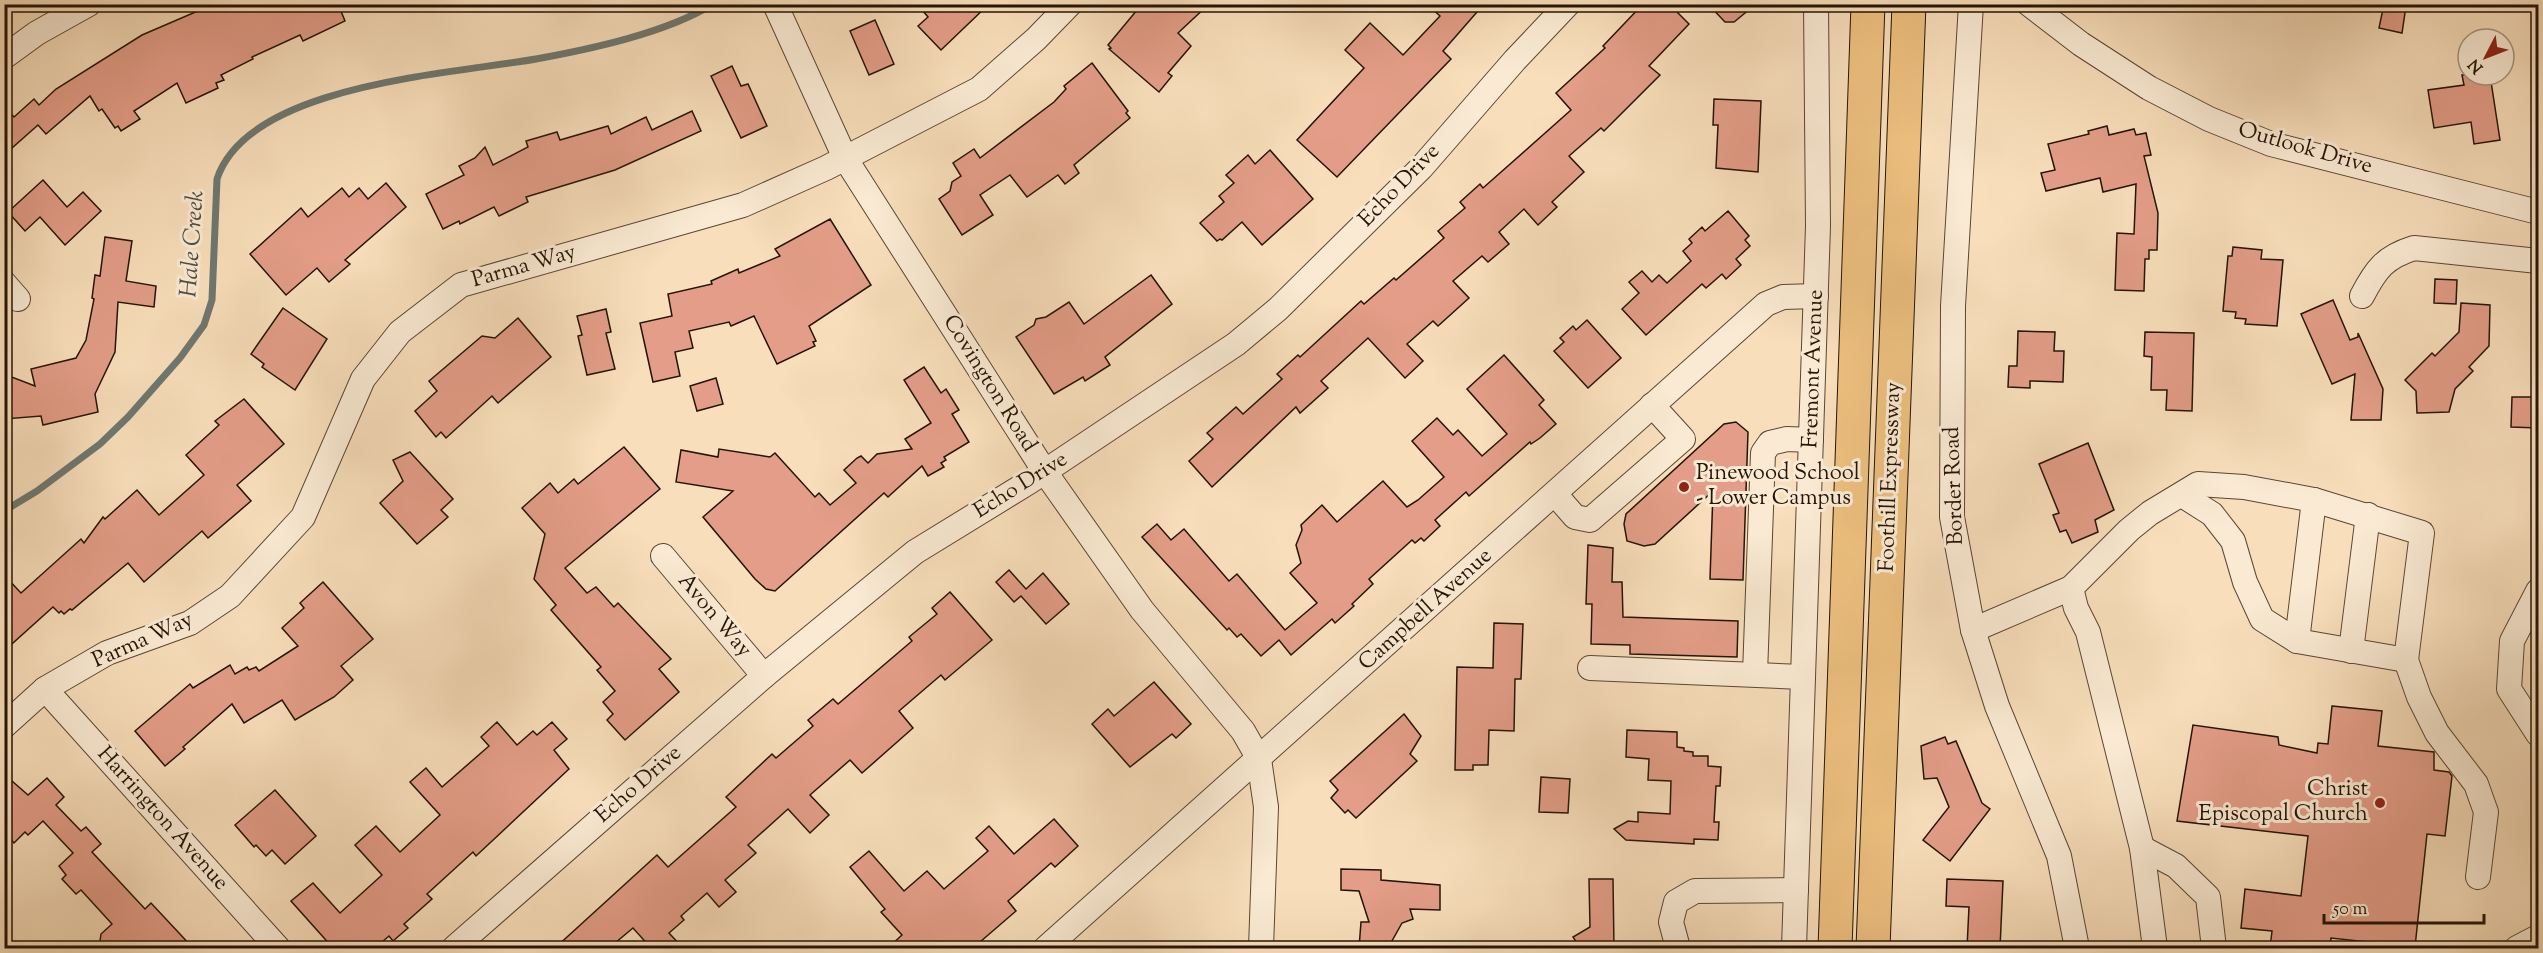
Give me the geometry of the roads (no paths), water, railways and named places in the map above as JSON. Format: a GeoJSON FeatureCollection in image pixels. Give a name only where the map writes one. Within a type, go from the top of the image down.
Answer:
{"type":"FeatureCollection","features":[{"type":"Feature","properties":{"kind":"highway","name":"Foothill Expressway"},"geometry":{"type":"LineString","coordinates":[[1834,948],[1868,4]]}},
{"type":"Feature","properties":{"kind":"highway","name":"Foothill Expressway"},"geometry":{"type":"LineString","coordinates":[[1873,948],[1909,4]]}},
{"type":"Feature","properties":{"kind":"street"},"geometry":{"type":"LineString","coordinates":[[4,57],[37,33],[88,4]]}},
{"type":"Feature","properties":{"kind":"street","name":"Covington Road"},"geometry":{"type":"LineString","coordinates":[[776,4],[845,158],[1045,472],[1142,610],[1243,731],[1259,759],[1266,807],[1261,948]]}},
{"type":"Feature","properties":{"kind":"street","name":"Parma Way"},"geometry":{"type":"LineString","coordinates":[[4,726],[45,689],[107,653],[190,623],[230,596],[303,518],[363,379],[400,332],[461,285],[743,205],[845,158],[979,89],[1036,39],[1070,4]]}},
{"type":"Feature","properties":{"kind":"street","name":"Echo Drive"},"geometry":{"type":"LineString","coordinates":[[454,948],[764,676],[915,552],[1045,472],[1236,344],[1278,309],[1421,168],[1515,60],[1568,4]]}},
{"type":"Feature","properties":{"kind":"street","name":"Fremont Avenue"},"geometry":{"type":"LineString","coordinates":[[1794,948],[1818,226],[1816,4]]}},
{"type":"Feature","properties":{"kind":"street","name":"Border Road"},"geometry":{"type":"LineString","coordinates":[[1971,4],[1953,306],[1952,517],[1973,630],[1997,706],[2059,856],[2077,948]]}},
{"type":"Feature","properties":{"kind":"street","name":"Outlook Drive"},"geometry":{"type":"LineString","coordinates":[[2029,4],[2081,44],[2149,87],[2209,119],[2250,136],[2271,144],[2538,212]]}},
{"type":"Feature","properties":{"kind":"street"},"geometry":{"type":"LineString","coordinates":[[2362,296],[2374,273],[2394,254],[2414,248],[2538,261]]}},
{"type":"Feature","properties":{"kind":"street","name":"Campbell Avenue"},"geometry":{"type":"LineString","coordinates":[[1046,948],[1766,304],[1783,297],[1816,296]]}},
{"type":"Feature","properties":{"kind":"street"},"geometry":{"type":"LineString","coordinates":[[1555,494],[1575,517],[1590,520],[1683,439],[1653,405]]}},
{"type":"Feature","properties":{"kind":"street"},"geometry":{"type":"LineString","coordinates":[[1755,674],[1763,453],[1770,443],[1787,439],[1811,440]]}},
{"type":"Feature","properties":{"kind":"street"},"geometry":{"type":"LineString","coordinates":[[1973,630],[2071,588],[2128,530],[2150,513],[2198,484],[2244,487],[2314,500],[2422,533],[2406,660],[2419,697],[2438,733],[2476,784],[2486,812],[2478,877]]}},
{"type":"Feature","properties":{"kind":"street"},"geometry":{"type":"LineString","coordinates":[[2182,495],[2212,514],[2233,541],[2245,582],[2262,619],[2297,641],[2406,660]]}},
{"type":"Feature","properties":{"kind":"street"},"geometry":{"type":"LineString","coordinates":[[2297,641],[2314,500]]}},
{"type":"Feature","properties":{"kind":"street"},"geometry":{"type":"LineString","coordinates":[[2351,651],[2368,515]]}},
{"type":"Feature","properties":{"kind":"street","name":"Avon Way"},"geometry":{"type":"LineString","coordinates":[[663,556],[764,676]]}},
{"type":"Feature","properties":{"kind":"street"},"geometry":{"type":"LineString","coordinates":[[2071,588],[2091,641],[2142,848],[2155,948]]}},
{"type":"Feature","properties":{"kind":"street"},"geometry":{"type":"LineString","coordinates":[[2538,591],[2512,641],[2509,689],[2538,734]]}},
{"type":"Feature","properties":{"kind":"street"},"geometry":{"type":"LineString","coordinates":[[1590,668],[1803,677]]}},
{"type":"Feature","properties":{"kind":"street","name":"Harrington Avenue"},"geometry":{"type":"LineString","coordinates":[[45,689],[278,948]]}},
{"type":"Feature","properties":{"kind":"street"},"geometry":{"type":"LineString","coordinates":[[2142,848],[2176,866],[2208,897],[2214,948]]}},
{"type":"Feature","properties":{"kind":"street"},"geometry":{"type":"LineString","coordinates":[[1678,948],[1671,922],[1676,902],[1695,891],[1796,890]]}},
{"type":"Feature","properties":{"kind":"street"},"geometry":{"type":"LineString","coordinates":[[2517,948],[2538,937]]}},
{"type":"Feature","properties":{"kind":"waterway","name":"Hale Creek"},"geometry":{"type":"LineString","coordinates":[[4,511],[37,491],[100,444],[128,417],[180,358],[204,325],[212,300],[217,179],[236,147],[268,122],[309,103],[357,89],[536,59],[628,39],[673,23],[713,4]]}},
{"type":"Feature","properties":{"kind":"place","name":"Pinewood School - Lower Campus"},"geometry":{"type":"Point","coordinates":[1684,487]}},
{"type":"Feature","properties":{"kind":"place","name":"Christ Episcopal Church"},"geometry":{"type":"Point","coordinates":[2380,803]}}]}
